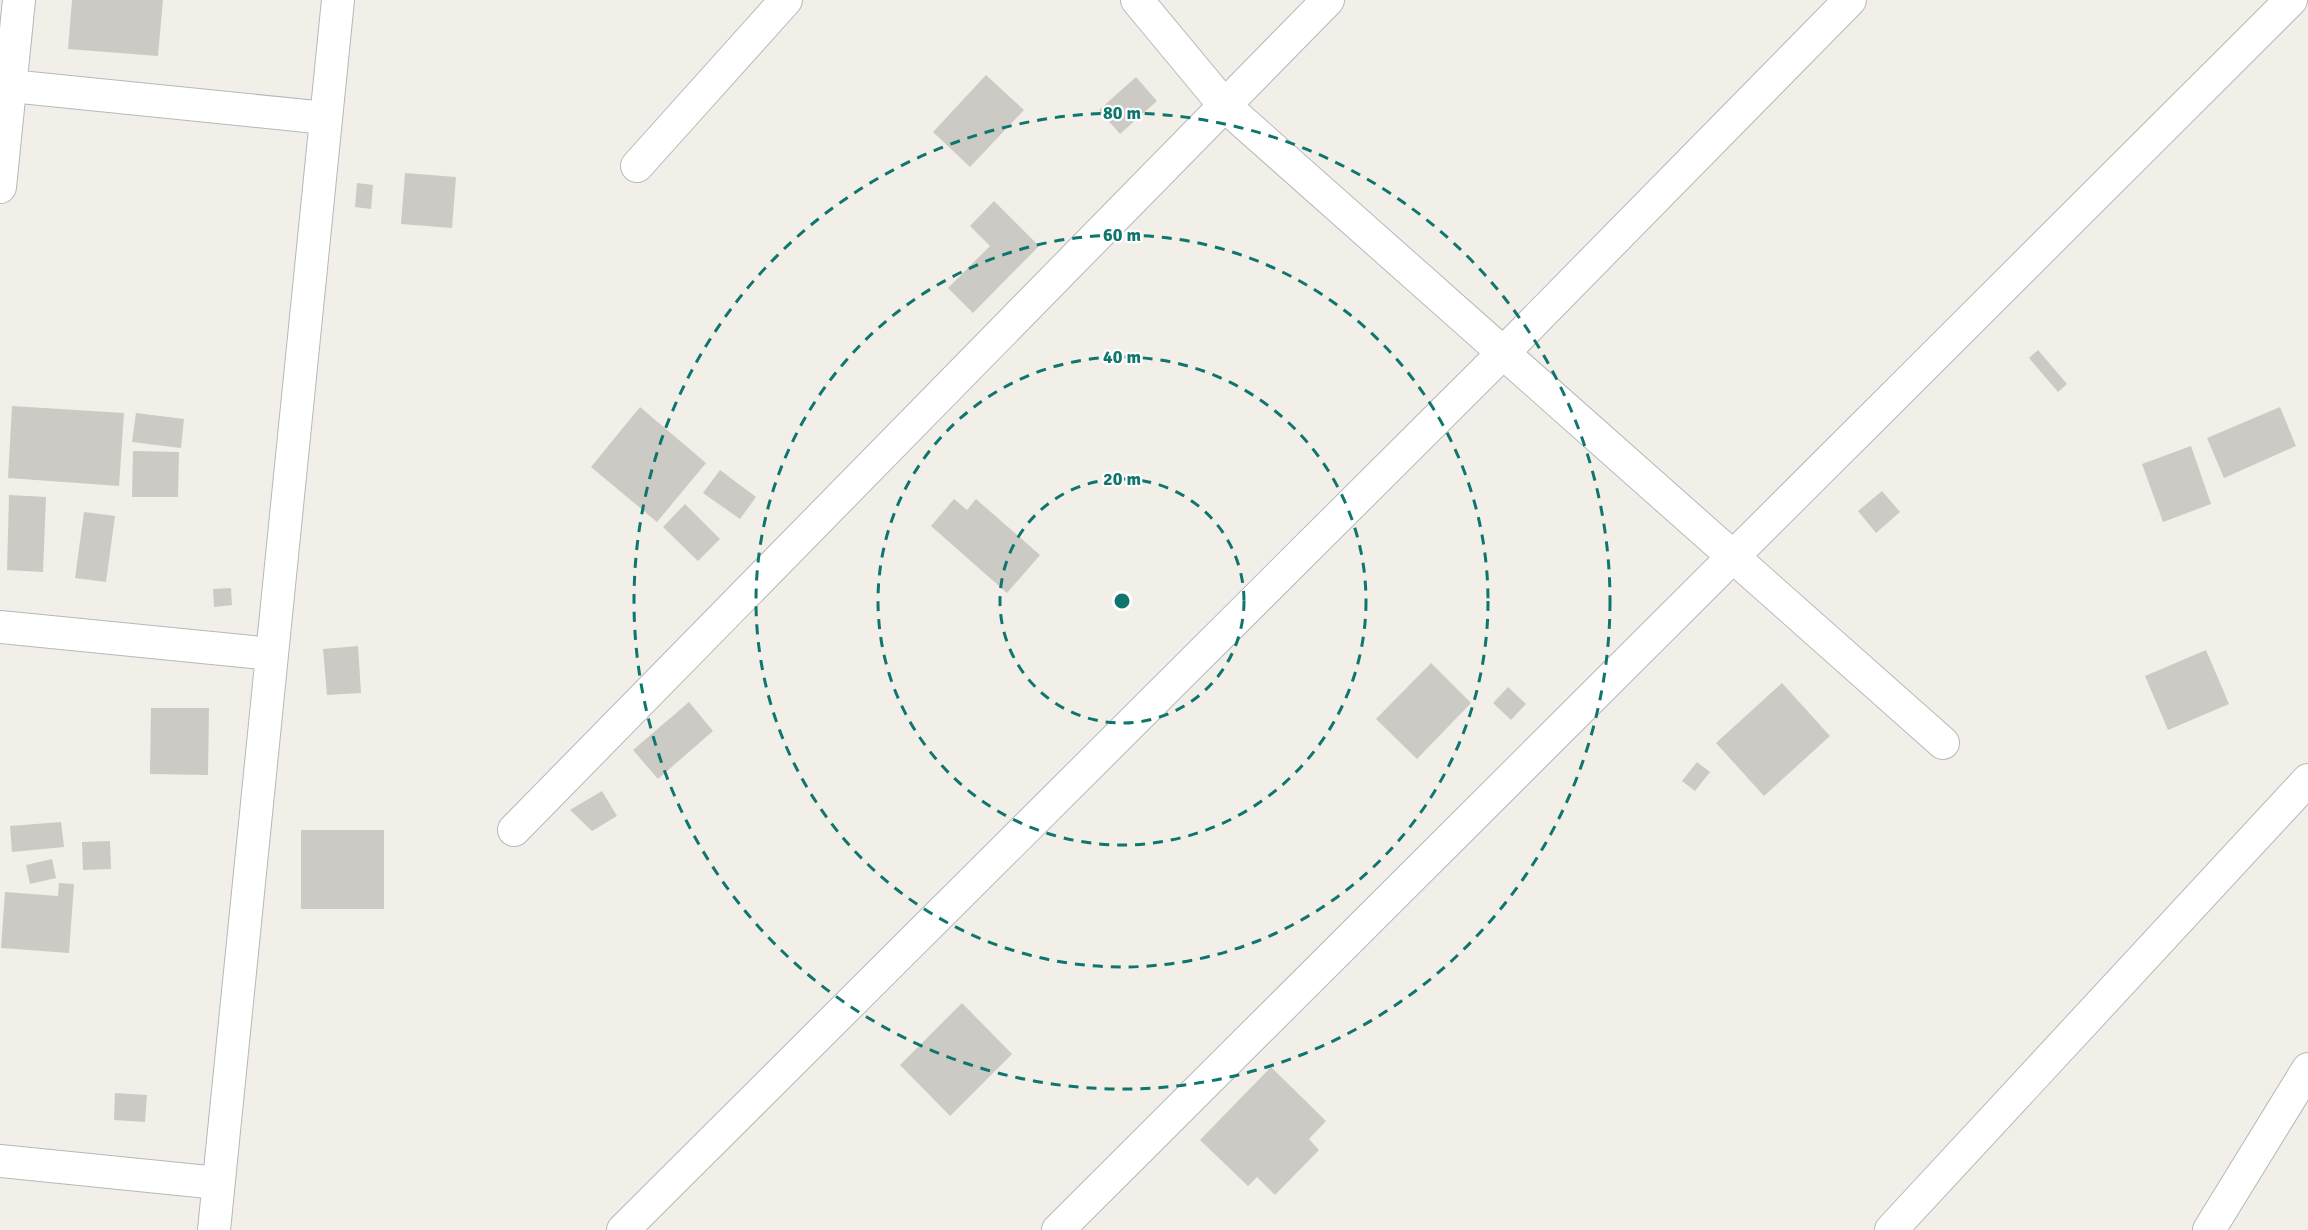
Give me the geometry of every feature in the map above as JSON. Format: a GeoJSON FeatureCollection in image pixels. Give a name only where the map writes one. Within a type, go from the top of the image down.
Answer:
{"type":"FeatureCollection","features":[{"type":"Feature","properties":{"kind":"street"},"geometry":{"type":"LineString","coordinates":[[0,187],[5,86],[19,0]]}},
{"type":"Feature","properties":{"kind":"street"},"geometry":{"type":"LineString","coordinates":[[214,1230],[338,0]]}},
{"type":"Feature","properties":{"kind":"street"},"geometry":{"type":"LineString","coordinates":[[637,166],[786,0]]}},
{"type":"Feature","properties":{"kind":"street"},"geometry":{"type":"LineString","coordinates":[[1137,0],[1225,106],[1943,743]]}},
{"type":"Feature","properties":{"kind":"street"},"geometry":{"type":"LineString","coordinates":[[514,830],[1328,0]]}},
{"type":"Feature","properties":{"kind":"street"},"geometry":{"type":"LineString","coordinates":[[623,1230],[1503,353],[1850,0]]}},
{"type":"Feature","properties":{"kind":"street"},"geometry":{"type":"LineString","coordinates":[[1058,1230],[2291,0]]}},
{"type":"Feature","properties":{"kind":"street"},"geometry":{"type":"LineString","coordinates":[[5,86],[326,118]]}},
{"type":"Feature","properties":{"kind":"street"},"geometry":{"type":"LineString","coordinates":[[0,627],[272,654]]}},
{"type":"Feature","properties":{"kind":"street"},"geometry":{"type":"LineString","coordinates":[[1891,1230],[2308,780]]}},
{"type":"Feature","properties":{"kind":"street"},"geometry":{"type":"LineString","coordinates":[[2209,1230],[2308,1069]]}},
{"type":"Feature","properties":{"kind":"street"},"geometry":{"type":"LineString","coordinates":[[0,1161],[219,1183]]}},
{"type":"Feature","properties":{"kind":"building"},"geometry":{"type":"Polygon","coordinates":[[[72,0],[163,0],[158,56],[68,49],[72,0]]]}},
{"type":"Feature","properties":{"kind":"building"},"geometry":{"type":"Polygon","coordinates":[[[986,75],[1024,110],[970,167],[933,132],[986,75]]]}},
{"type":"Feature","properties":{"kind":"building"},"geometry":{"type":"Polygon","coordinates":[[[1136,77],[1157,101],[1120,134],[1099,110],[1136,77]]]}},
{"type":"Feature","properties":{"kind":"building"},"geometry":{"type":"Polygon","coordinates":[[[405,173],[456,177],[452,228],[401,224],[405,173]]]}},
{"type":"Feature","properties":{"kind":"building"},"geometry":{"type":"Polygon","coordinates":[[[357,183],[373,185],[371,209],[355,207],[357,183]]]}},
{"type":"Feature","properties":{"kind":"building"},"geometry":{"type":"Polygon","coordinates":[[[994,201],[1039,246],[973,313],[948,288],[990,246],[970,226],[994,201]]]}},
{"type":"Feature","properties":{"kind":"building"},"geometry":{"type":"Polygon","coordinates":[[[2038,350],[2067,384],[2058,392],[2029,358],[2038,350]]]}},
{"type":"Feature","properties":{"kind":"building"},"geometry":{"type":"Polygon","coordinates":[[[12,406],[124,413],[119,486],[8,478],[12,406]]]}},
{"type":"Feature","properties":{"kind":"building"},"geometry":{"type":"Polygon","coordinates":[[[640,407],[706,463],[657,522],[591,467],[640,407]]]}},
{"type":"Feature","properties":{"kind":"building"},"geometry":{"type":"Polygon","coordinates":[[[2280,407],[2296,446],[2224,478],[2207,438],[2280,407]]]}},
{"type":"Feature","properties":{"kind":"building"},"geometry":{"type":"Polygon","coordinates":[[[136,413],[184,419],[181,448],[132,442],[136,413]]]}},
{"type":"Feature","properties":{"kind":"building"},"geometry":{"type":"Polygon","coordinates":[[[2191,446],[2211,504],[2163,522],[2142,464],[2191,446]]]}},
{"type":"Feature","properties":{"kind":"building"},"geometry":{"type":"Polygon","coordinates":[[[133,451],[179,452],[178,497],[132,497],[133,451]]]}},
{"type":"Feature","properties":{"kind":"building"},"geometry":{"type":"Polygon","coordinates":[[[720,470],[756,497],[740,519],[703,493],[720,470]]]}},
{"type":"Feature","properties":{"kind":"building"},"geometry":{"type":"Polygon","coordinates":[[[1882,491],[1900,512],[1876,533],[1858,511],[1882,491]]]}},
{"type":"Feature","properties":{"kind":"building"},"geometry":{"type":"Polygon","coordinates":[[[9,495],[46,497],[43,572],[7,570],[9,495]]]}},
{"type":"Feature","properties":{"kind":"building"},"geometry":{"type":"Polygon","coordinates":[[[954,499],[967,510],[976,499],[1040,555],[1007,593],[931,526],[954,499]]]}},
{"type":"Feature","properties":{"kind":"building"},"geometry":{"type":"Polygon","coordinates":[[[685,504],[720,539],[698,561],[663,527],[685,504]]]}},
{"type":"Feature","properties":{"kind":"building"},"geometry":{"type":"Polygon","coordinates":[[[84,512],[115,516],[106,582],[75,578],[84,512]]]}},
{"type":"Feature","properties":{"kind":"building"},"geometry":{"type":"Polygon","coordinates":[[[231,588],[232,605],[214,607],[213,589],[231,588]]]}},
{"type":"Feature","properties":{"kind":"building"},"geometry":{"type":"Polygon","coordinates":[[[358,646],[361,693],[327,695],[323,649],[358,646]]]}},
{"type":"Feature","properties":{"kind":"building"},"geometry":{"type":"Polygon","coordinates":[[[2206,650],[2229,704],[2168,730],[2145,676],[2206,650]]]}},
{"type":"Feature","properties":{"kind":"building"},"geometry":{"type":"Polygon","coordinates":[[[1431,663],[1471,703],[1417,759],[1376,719],[1431,663]]]}},
{"type":"Feature","properties":{"kind":"building"},"geometry":{"type":"Polygon","coordinates":[[[1782,683],[1830,736],[1764,796],[1716,743],[1782,683]]]}},
{"type":"Feature","properties":{"kind":"building"},"geometry":{"type":"Polygon","coordinates":[[[1508,687],[1526,704],[1511,720],[1493,703],[1508,687]]]}},
{"type":"Feature","properties":{"kind":"building"},"geometry":{"type":"Polygon","coordinates":[[[689,702],[713,731],[658,779],[633,750],[689,702]]]}},
{"type":"Feature","properties":{"kind":"building"},"geometry":{"type":"Polygon","coordinates":[[[151,708],[209,708],[208,775],[150,774],[151,708]]]}},
{"type":"Feature","properties":{"kind":"building"},"geometry":{"type":"Polygon","coordinates":[[[1697,762],[1710,772],[1695,791],[1682,781],[1697,762]]]}},
{"type":"Feature","properties":{"kind":"building"},"geometry":{"type":"Polygon","coordinates":[[[602,791],[617,816],[592,831],[570,810],[602,791]]]}},
{"type":"Feature","properties":{"kind":"building"},"geometry":{"type":"Polygon","coordinates":[[[61,822],[64,847],[12,852],[10,826],[61,822]]]}},
{"type":"Feature","properties":{"kind":"building"},"geometry":{"type":"Polygon","coordinates":[[[301,830],[384,830],[384,909],[301,909],[301,830]]]}},
{"type":"Feature","properties":{"kind":"building"},"geometry":{"type":"Polygon","coordinates":[[[110,841],[111,869],[83,870],[82,842],[110,841]]]}},
{"type":"Feature","properties":{"kind":"building"},"geometry":{"type":"Polygon","coordinates":[[[52,859],[56,878],[30,884],[26,865],[52,859]]]}},
{"type":"Feature","properties":{"kind":"building"},"geometry":{"type":"Polygon","coordinates":[[[59,883],[74,884],[69,953],[1,948],[5,892],[58,896],[59,883]]]}},
{"type":"Feature","properties":{"kind":"building"},"geometry":{"type":"Polygon","coordinates":[[[962,1003],[1012,1054],[950,1116],[900,1065],[962,1003]]]}},
{"type":"Feature","properties":{"kind":"building"},"geometry":{"type":"Polygon","coordinates":[[[1271,1067],[1326,1121],[1309,1139],[1319,1150],[1275,1195],[1257,1177],[1248,1186],[1200,1140],[1271,1067]]]}},
{"type":"Feature","properties":{"kind":"building"},"geometry":{"type":"Polygon","coordinates":[[[115,1093],[147,1095],[145,1122],[114,1120],[115,1093]]]}}]}
